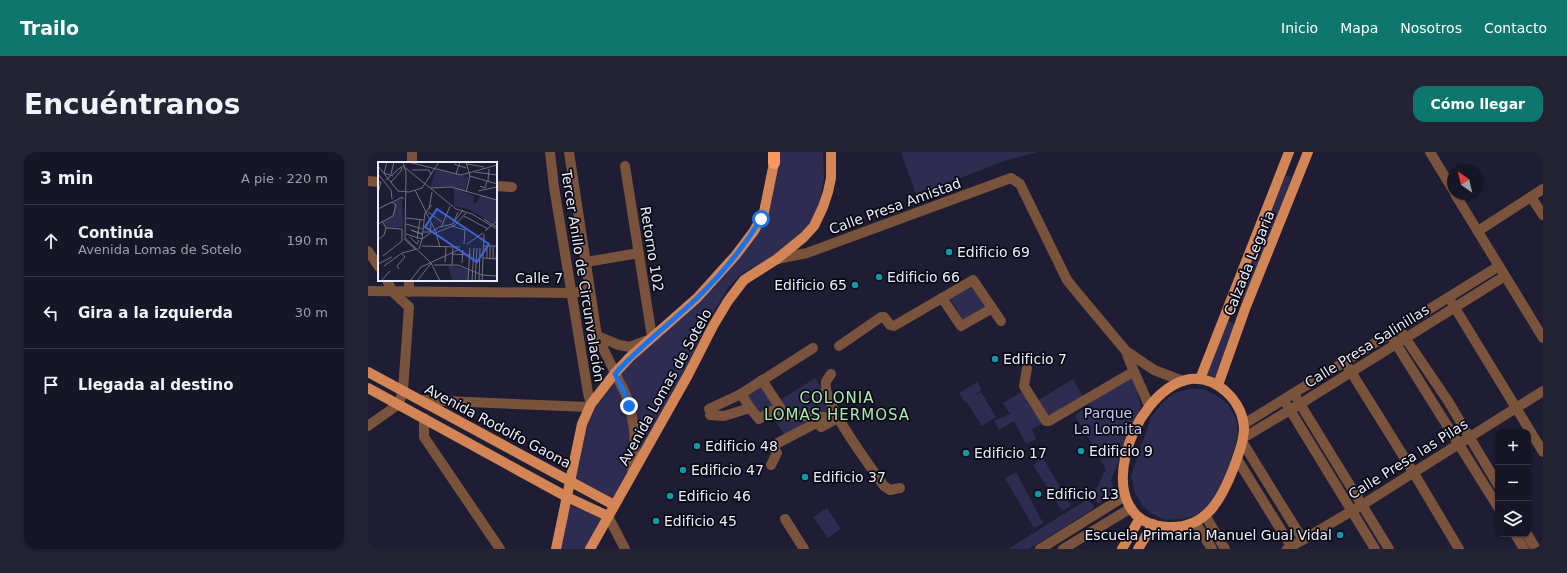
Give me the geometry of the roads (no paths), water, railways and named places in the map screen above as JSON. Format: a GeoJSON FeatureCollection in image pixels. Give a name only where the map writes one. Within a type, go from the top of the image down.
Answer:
{"type":"FeatureCollection","features":[{"type":"Feature","properties":{"kind":"main road","name":"Avenida Lomas de Sotelo"},"geometry":{"type":"LineString","coordinates":[[590,549],[632,476],[728,301],[744,280],[777,259],[804,237],[814,226],[828,192],[831,178],[831,152]]}},
{"type":"Feature","properties":{"kind":"main road","name":"Calzada Legaria"},"geometry":{"type":"LineString","coordinates":[[1218,385],[1246,309],[1308,152]]}},
{"type":"Feature","properties":{"kind":"main road","name":"Avenida Lomas de Sotelo"},"geometry":{"type":"LineString","coordinates":[[556,549],[582,424],[589,406],[630,357],[697,298],[735,256],[754,231],[764,212],[774,156]]}},
{"type":"Feature","properties":{"kind":"main road","name":"Calzada Legaria"},"geometry":{"type":"LineString","coordinates":[[1200,379],[1288,156]]}},
{"type":"Feature","properties":{"kind":"main road"},"geometry":{"type":"LineString","coordinates":[[1288,156],[1302,168]]}},
{"type":"Feature","properties":{"kind":"main road"},"geometry":{"type":"LineString","coordinates":[[1230,306],[1246,309]]}},
{"type":"Feature","properties":{"kind":"main road","name":"Avenida Rodolfo Gaona"},"geometry":{"type":"LineString","coordinates":[[368,372],[614,505]]}},
{"type":"Feature","properties":{"kind":"main road"},"geometry":{"type":"LineString","coordinates":[[1200,379],[1218,385],[1229,395],[1239,409],[1244,424],[1243,440],[1237,459],[1221,495],[1205,515],[1195,522],[1177,527],[1153,524],[1140,518],[1131,508],[1125,496],[1122,479],[1125,459],[1141,416],[1149,406],[1163,392],[1183,381],[1200,379]]}},
{"type":"Feature","properties":{"kind":"main road","name":"Avenida Rodolfo Gaona"},"geometry":{"type":"LineString","coordinates":[[368,388],[567,497],[608,516]]}},
{"type":"Feature","properties":{"kind":"main road"},"geometry":{"type":"LineString","coordinates":[[1122,549],[1140,518]]}},
{"type":"Feature","properties":{"kind":"main road"},"geometry":{"type":"LineString","coordinates":[[1142,547],[1153,524]]}},
{"type":"Feature","properties":{"kind":"street","name":"Tercer Anillo de Circunvalación"},"geometry":{"type":"LineString","coordinates":[[550,152],[554,187],[572,292],[589,406]]}},
{"type":"Feature","properties":{"kind":"street","name":"Tercer Anillo de Circunvalación"},"geometry":{"type":"LineString","coordinates":[[568,152],[597,336],[626,396],[634,431],[635,448],[632,476]]}},
{"type":"Feature","properties":{"kind":"street"},"geometry":{"type":"LineString","coordinates":[[1430,152],[1447,180]]}},
{"type":"Feature","properties":{"kind":"street","name":"Retorno 102"},"geometry":{"type":"LineString","coordinates":[[625,166],[651,338]]}},
{"type":"Feature","properties":{"kind":"street","name":"Calle Presa Amistad"},"geometry":{"type":"LineString","coordinates":[[777,259],[807,253],[1011,178],[1020,184],[1067,280],[1126,351]]}},
{"type":"Feature","properties":{"kind":"street"},"geometry":{"type":"LineString","coordinates":[[368,181],[378,182]]}},
{"type":"Feature","properties":{"kind":"street"},"geometry":{"type":"LineString","coordinates":[[497,186],[512,187]]}},
{"type":"Feature","properties":{"kind":"street"},"geometry":{"type":"LineString","coordinates":[[1478,231],[1543,189]]}},
{"type":"Feature","properties":{"kind":"street"},"geometry":{"type":"LineString","coordinates":[[1532,197],[1543,215]]}},
{"type":"Feature","properties":{"kind":"street"},"geometry":{"type":"LineString","coordinates":[[1459,200],[1543,338]]}},
{"type":"Feature","properties":{"kind":"street"},"geometry":{"type":"LineString","coordinates":[[368,251],[378,266]]}},
{"type":"Feature","properties":{"kind":"street"},"geometry":{"type":"LineString","coordinates":[[586,262],[638,253]]}},
{"type":"Feature","properties":{"kind":"street","name":"Calle Presa Salinillas"},"geometry":{"type":"LineString","coordinates":[[1244,424],[1499,266]]}},
{"type":"Feature","properties":{"kind":"street","name":"Calle Presa Salinillas"},"geometry":{"type":"LineString","coordinates":[[1243,440],[1505,276]]}},
{"type":"Feature","properties":{"kind":"street"},"geometry":{"type":"LineString","coordinates":[[839,346],[882,317],[884,317],[890,325],[894,326],[972,280],[1001,322]]}},
{"type":"Feature","properties":{"kind":"street"},"geometry":{"type":"LineString","coordinates":[[368,426],[399,404],[403,390],[409,308],[392,291],[387,281]]}},
{"type":"Feature","properties":{"kind":"street"},"geometry":{"type":"LineString","coordinates":[[409,281],[409,292]]}},
{"type":"Feature","properties":{"kind":"street","name":"Calle 7"},"geometry":{"type":"LineString","coordinates":[[368,291],[572,292],[590,290]]}},
{"type":"Feature","properties":{"kind":"street"},"geometry":{"type":"LineString","coordinates":[[942,298],[961,326],[991,309]]}},
{"type":"Feature","properties":{"kind":"street"},"geometry":{"type":"LineString","coordinates":[[1448,298],[1543,452]]}},
{"type":"Feature","properties":{"kind":"street"},"geometry":{"type":"LineString","coordinates":[[1399,328],[1448,401],[1495,480]]}},
{"type":"Feature","properties":{"kind":"street"},"geometry":{"type":"LineString","coordinates":[[1390,334],[1495,502]]}},
{"type":"Feature","properties":{"kind":"street"},"geometry":{"type":"LineString","coordinates":[[597,336],[619,345],[630,347],[651,338]]}},
{"type":"Feature","properties":{"kind":"street"},"geometry":{"type":"LineString","coordinates":[[750,408],[724,416],[709,412],[813,348]]}},
{"type":"Feature","properties":{"kind":"street"},"geometry":{"type":"LineString","coordinates":[[1126,351],[1133,372],[1149,406]]}},
{"type":"Feature","properties":{"kind":"street"},"geometry":{"type":"LineString","coordinates":[[1126,351],[1154,370],[1183,381]]}},
{"type":"Feature","properties":{"kind":"street"},"geometry":{"type":"LineString","coordinates":[[1344,362],[1414,473],[1459,549]]}},
{"type":"Feature","properties":{"kind":"street"},"geometry":{"type":"LineString","coordinates":[[1027,368],[1024,386],[1046,421],[1049,421],[1133,372]]}},
{"type":"Feature","properties":{"kind":"street"},"geometry":{"type":"LineString","coordinates":[[831,374],[826,381],[826,390],[838,418],[884,486],[890,490],[900,488]]}},
{"type":"Feature","properties":{"kind":"street"},"geometry":{"type":"LineString","coordinates":[[762,380],[785,415],[838,418]]}},
{"type":"Feature","properties":{"kind":"street","name":"Calle Presa las Pilas"},"geometry":{"type":"LineString","coordinates":[[1289,548],[1414,473],[1543,391]]}},
{"type":"Feature","properties":{"kind":"street"},"geometry":{"type":"LineString","coordinates":[[740,394],[759,419],[772,411],[781,409]]}},
{"type":"Feature","properties":{"kind":"street"},"geometry":{"type":"LineString","coordinates":[[1294,394],[1389,549]]}},
{"type":"Feature","properties":{"kind":"street"},"geometry":{"type":"LineString","coordinates":[[420,400],[589,406]]}},
{"type":"Feature","properties":{"kind":"street"},"geometry":{"type":"LineString","coordinates":[[1284,400],[1375,549]]}},
{"type":"Feature","properties":{"kind":"street"},"geometry":{"type":"LineString","coordinates":[[424,418],[424,437],[500,549]]}},
{"type":"Feature","properties":{"kind":"street"},"geometry":{"type":"LineString","coordinates":[[771,465],[777,453],[772,446],[818,422],[821,427],[838,418]]}},
{"type":"Feature","properties":{"kind":"street"},"geometry":{"type":"LineString","coordinates":[[1243,440],[1303,540]]}},
{"type":"Feature","properties":{"kind":"street"},"geometry":{"type":"LineString","coordinates":[[1237,459],[1289,548]]}},
{"type":"Feature","properties":{"kind":"street"},"geometry":{"type":"LineString","coordinates":[[1040,549],[1125,496]]}},
{"type":"Feature","properties":{"kind":"street"},"geometry":{"type":"LineString","coordinates":[[1063,549],[1131,508]]}},
{"type":"Feature","properties":{"kind":"street"},"geometry":{"type":"LineString","coordinates":[[1205,515],[1225,549]]}},
{"type":"Feature","properties":{"kind":"street"},"geometry":{"type":"LineString","coordinates":[[608,516],[625,549]]}},
{"type":"Feature","properties":{"kind":"street"},"geometry":{"type":"LineString","coordinates":[[785,519],[804,549]]}},
{"type":"Feature","properties":{"kind":"street"},"geometry":{"type":"LineString","coordinates":[[1195,522],[1212,549]]}},
{"type":"Feature","properties":{"kind":"street"},"geometry":{"type":"LineString","coordinates":[[1517,537],[1524,549]]}},
{"type":"Feature","properties":{"kind":"street"},"geometry":{"type":"LineString","coordinates":[[1529,537],[1536,549]]}},
{"type":"Feature","properties":{"kind":"place","name":"Edificio 69"},"geometry":{"type":"Point","coordinates":[949,252]}},
{"type":"Feature","properties":{"kind":"place","name":"Edificio 66"},"geometry":{"type":"Point","coordinates":[879,277]}},
{"type":"Feature","properties":{"kind":"place","name":"Edificio 65"},"geometry":{"type":"Point","coordinates":[855,285]}},
{"type":"Feature","properties":{"kind":"place","name":"Edificio 7"},"geometry":{"type":"Point","coordinates":[995,359]}},
{"type":"Feature","properties":{"kind":"place","name":"Edificio 48"},"geometry":{"type":"Point","coordinates":[697,446]}},
{"type":"Feature","properties":{"kind":"place","name":"Edificio 9"},"geometry":{"type":"Point","coordinates":[1081,451]}},
{"type":"Feature","properties":{"kind":"place","name":"Edificio 17"},"geometry":{"type":"Point","coordinates":[966,453]}},
{"type":"Feature","properties":{"kind":"place","name":"Edificio 47"},"geometry":{"type":"Point","coordinates":[683,470]}},
{"type":"Feature","properties":{"kind":"place","name":"Edificio 37"},"geometry":{"type":"Point","coordinates":[805,477]}},
{"type":"Feature","properties":{"kind":"place","name":"Edificio 13"},"geometry":{"type":"Point","coordinates":[1038,494]}},
{"type":"Feature","properties":{"kind":"place","name":"Edificio 46"},"geometry":{"type":"Point","coordinates":[670,496]}},
{"type":"Feature","properties":{"kind":"place","name":"Edificio 45"},"geometry":{"type":"Point","coordinates":[656,521]}},
{"type":"Feature","properties":{"kind":"place","name":"Escuela Primaria Manuel Gual Vidal"},"geometry":{"type":"Point","coordinates":[1340,535]}},
{"type":"Feature","properties":{"kind":"district","name":"COLONIA LOMAS HERMOSA"},"geometry":{"type":"Point","coordinates":[837,406]}},
{"type":"Feature","properties":{"kind":"park label","name":"Parque La Lomita"},"geometry":{"type":"Point","coordinates":[1108,422]}}]}
